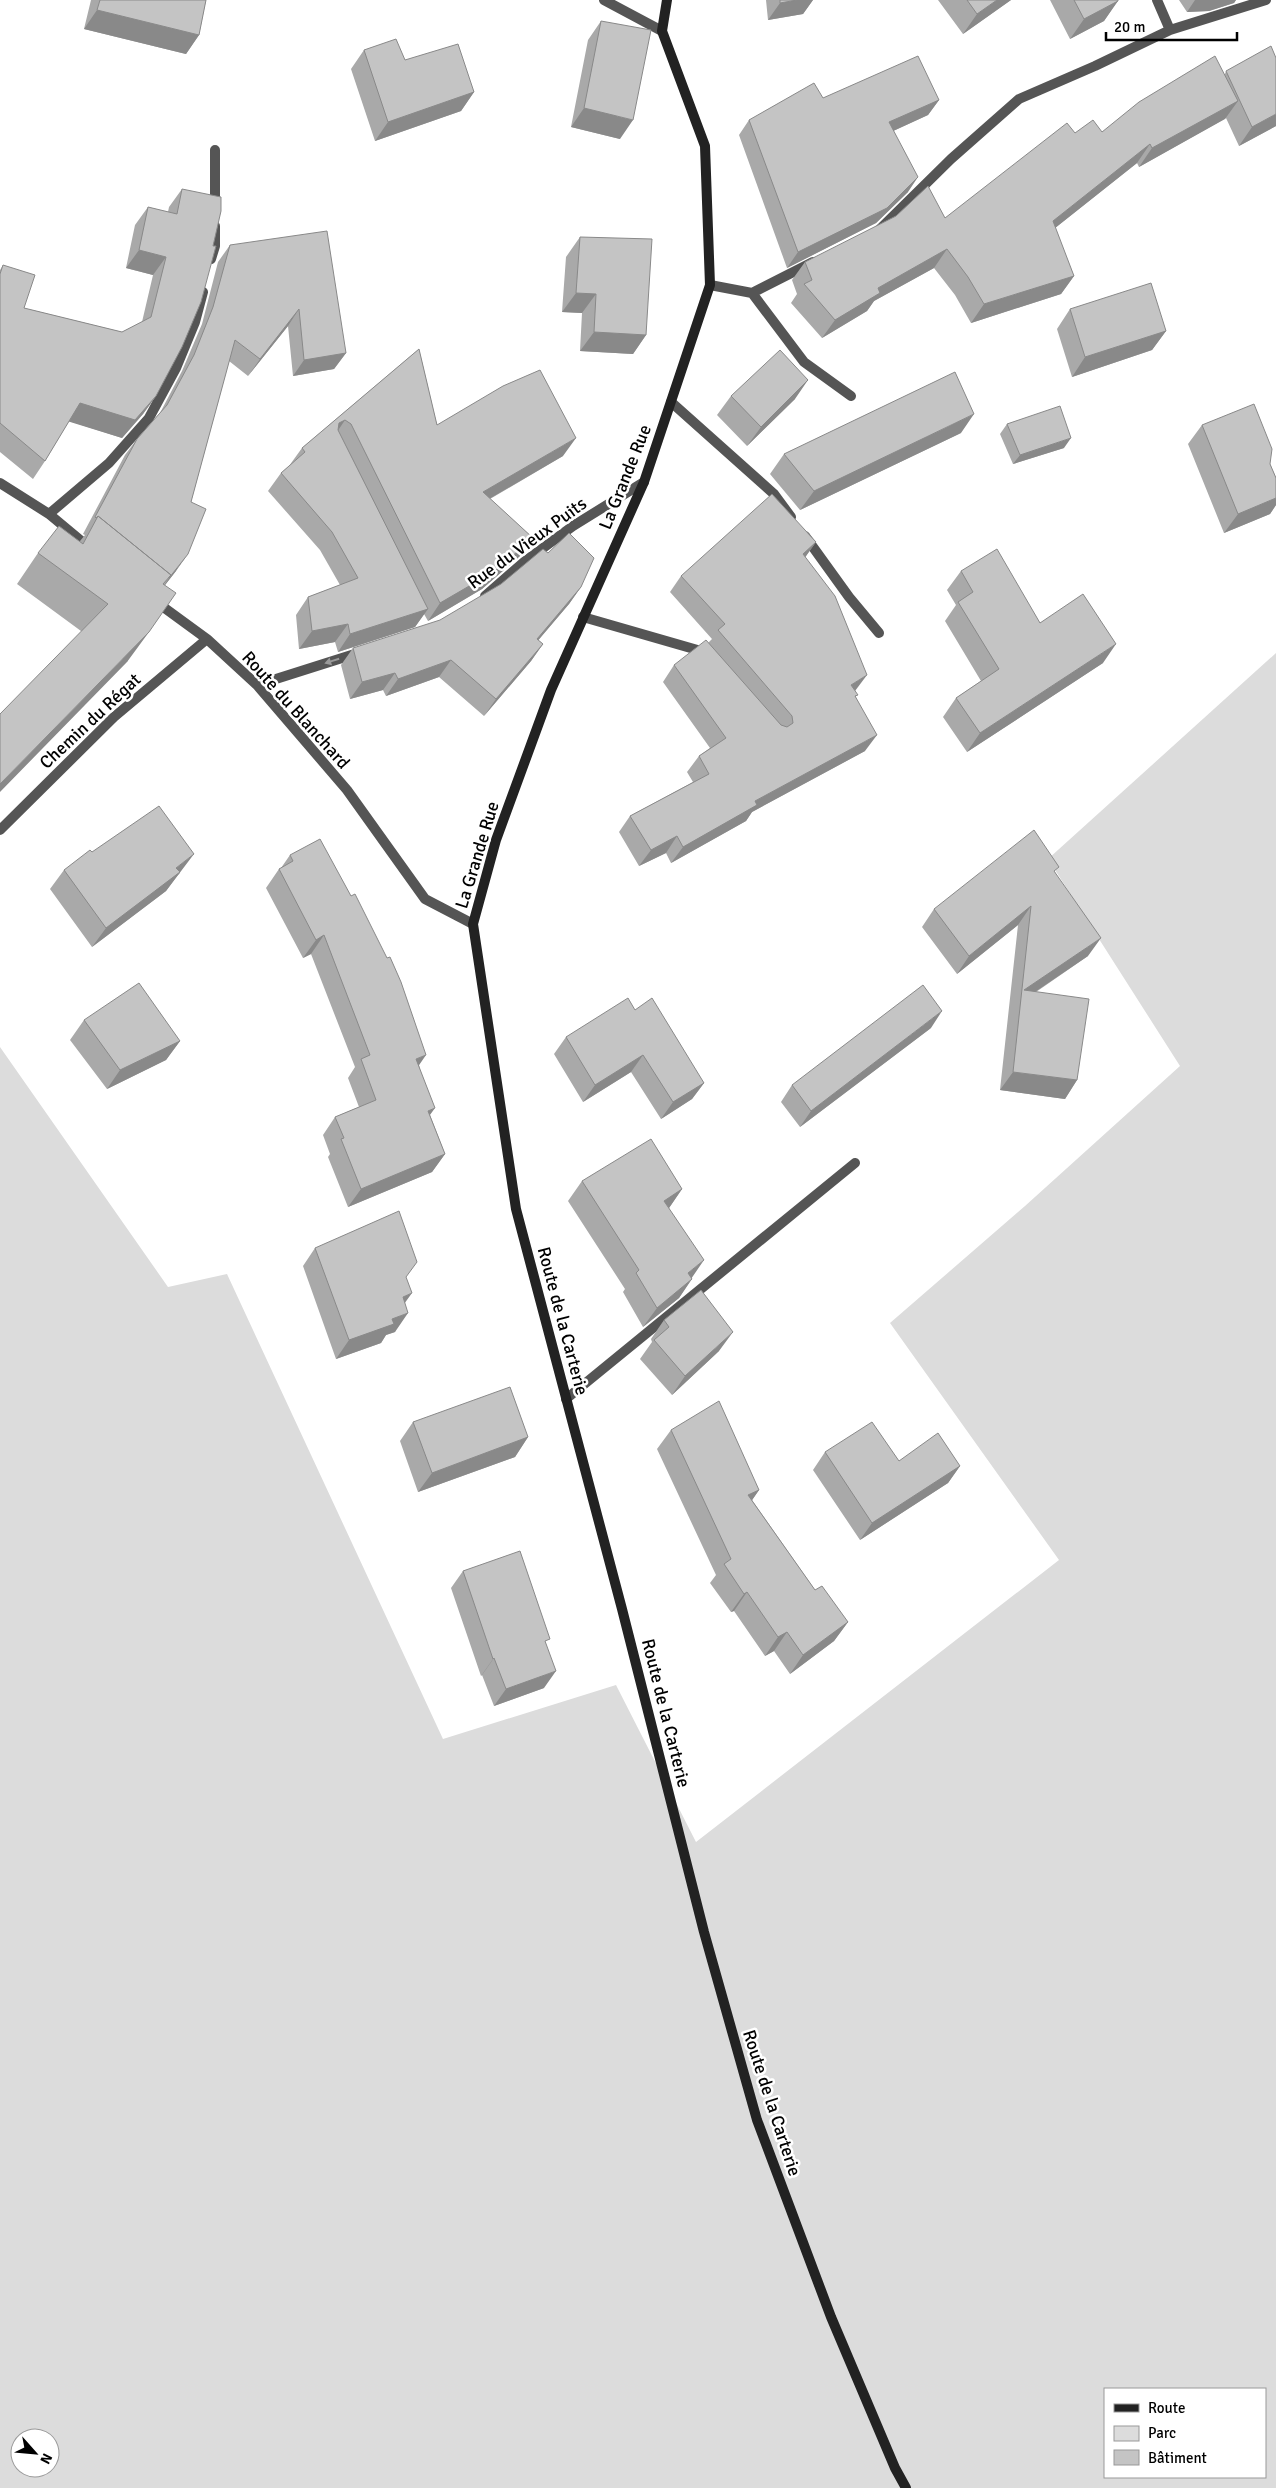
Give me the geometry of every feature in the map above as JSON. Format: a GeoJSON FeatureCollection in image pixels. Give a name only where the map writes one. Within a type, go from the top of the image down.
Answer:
{"type":"FeatureCollection","features":[{"type":"Feature","properties":{"kind":"street"},"geometry":{"type":"LineString","coordinates":[[604,0],[662,31],[667,0]]}},
{"type":"Feature","properties":{"kind":"street"},"geometry":{"type":"LineString","coordinates":[[1157,0],[1170,30]]}},
{"type":"Feature","properties":{"kind":"street"},"geometry":{"type":"LineString","coordinates":[[871,233],[880,229],[951,159],[1019,100],[1170,30],[1266,0]]}},
{"type":"Feature","properties":{"kind":"street","name":"La Grande Rue"},"geometry":{"type":"LineString","coordinates":[[473,924],[496,840],[551,690],[644,482],[710,285],[705,146],[662,31]]}},
{"type":"Feature","properties":{"kind":"street"},"geometry":{"type":"LineString","coordinates":[[210,265],[215,246],[215,150]]}},
{"type":"Feature","properties":{"kind":"street"},"geometry":{"type":"LineString","coordinates":[[710,285],[752,293],[820,259]]}},
{"type":"Feature","properties":{"kind":"street"},"geometry":{"type":"LineString","coordinates":[[49,514],[109,463],[149,418],[176,368],[196,322],[205,284]]}},
{"type":"Feature","properties":{"kind":"street"},"geometry":{"type":"LineString","coordinates":[[752,293],[804,362],[851,396]]}},
{"type":"Feature","properties":{"kind":"street"},"geometry":{"type":"LineString","coordinates":[[671,402],[774,494],[849,597],[879,632]]}},
{"type":"Feature","properties":{"kind":"street","name":"Rue du Vieux Puits"},"geometry":{"type":"LineString","coordinates":[[479,600],[572,526],[644,482]]}},
{"type":"Feature","properties":{"kind":"street"},"geometry":{"type":"LineString","coordinates":[[0,483],[49,514],[100,557]]}},
{"type":"Feature","properties":{"kind":"street","name":"Route du Blanchard"},"geometry":{"type":"LineString","coordinates":[[144,593],[206,639],[256,685],[347,790],[425,900],[473,924]]}},
{"type":"Feature","properties":{"kind":"street"},"geometry":{"type":"LineString","coordinates":[[583,617],[701,651],[714,665]]}},
{"type":"Feature","properties":{"kind":"street","name":"Chemin du Régat"},"geometry":{"type":"LineString","coordinates":[[0,830],[114,717],[206,639]]}},
{"type":"Feature","properties":{"kind":"street"},"geometry":{"type":"LineString","coordinates":[[256,685],[373,648]]}},
{"type":"Feature","properties":{"kind":"street","name":"Route de la Carterie"},"geometry":{"type":"LineString","coordinates":[[473,924],[516,1208],[704,1932],[757,2120],[831,2317],[895,2468],[906,2488]]}},
{"type":"Feature","properties":{"kind":"street"},"geometry":{"type":"LineString","coordinates":[[566,1399],[855,1163]]}},
{"type":"Feature","properties":{"kind":"green space"},"geometry":{"type":"Polygon","coordinates":[[[1276,653],[1276,2488],[0,2488],[0,1047],[168,1287],[227,1274],[443,1739],[616,1685],[696,1842],[1059,1560],[890,1323],[1025,1206],[1180,1066],[1048,859],[1276,653]]]}},
{"type":"Feature","properties":{"kind":"building"},"geometry":{"type":"Polygon","coordinates":[[[100,0],[206,0],[199,35],[97,10],[100,0]]]}},
{"type":"Feature","properties":{"kind":"building"},"geometry":{"type":"Polygon","coordinates":[[[780,0],[797,0],[780,3],[780,0]]]}},
{"type":"Feature","properties":{"kind":"building"},"geometry":{"type":"Polygon","coordinates":[[[967,0],[997,0],[977,14],[967,0]]]}},
{"type":"Feature","properties":{"kind":"building"},"geometry":{"type":"Polygon","coordinates":[[[1074,0],[1118,0],[1118,1],[1084,19],[1074,0]]]}},
{"type":"Feature","properties":{"kind":"building"},"geometry":{"type":"Polygon","coordinates":[[[601,21],[651,30],[633,120],[584,108],[601,21]]]}},
{"type":"Feature","properties":{"kind":"building"},"geometry":{"type":"Polygon","coordinates":[[[396,39],[405,60],[458,44],[474,92],[388,122],[364,50],[396,39]]]}},
{"type":"Feature","properties":{"kind":"building"},"geometry":{"type":"Polygon","coordinates":[[[1271,46],[1276,58],[1276,114],[1252,127],[1226,71],[1271,46]]]}},
{"type":"Feature","properties":{"kind":"building"},"geometry":{"type":"Polygon","coordinates":[[[918,56],[939,100],[889,122],[918,177],[887,208],[798,252],[749,120],[814,83],[823,98],[918,56]]]}},
{"type":"Feature","properties":{"kind":"building"},"geometry":{"type":"Polygon","coordinates":[[[1215,56],[1238,101],[1152,148],[1150,144],[1053,221],[1074,276],[984,304],[968,277],[947,249],[878,288],[880,293],[835,320],[804,284],[812,280],[805,262],[896,216],[928,186],[945,218],[1067,123],[1075,133],[1093,120],[1102,132],[1139,102],[1215,56]]]}},
{"type":"Feature","properties":{"kind":"building"},"geometry":{"type":"Polygon","coordinates":[[[182,189],[221,197],[221,211],[213,246],[216,246],[201,302],[182,347],[156,396],[135,420],[80,403],[45,461],[0,423],[0,274],[3,265],[35,275],[24,308],[122,332],[151,317],[166,257],[139,250],[148,207],[177,214],[182,189]]]}},
{"type":"Feature","properties":{"kind":"building"},"geometry":{"type":"Polygon","coordinates":[[[327,231],[346,353],[304,360],[299,309],[260,359],[235,340],[191,502],[206,509],[188,554],[169,578],[171,575],[98,516],[95,517],[137,439],[167,405],[194,355],[213,307],[230,245],[327,231]]]}},
{"type":"Feature","properties":{"kind":"building"},"geometry":{"type":"Polygon","coordinates":[[[580,237],[652,239],[646,335],[594,332],[596,294],[576,293],[580,237]]]}},
{"type":"Feature","properties":{"kind":"building"},"geometry":{"type":"Polygon","coordinates":[[[1151,283],[1166,331],[1085,357],[1070,309],[1151,283]]]}},
{"type":"Feature","properties":{"kind":"building"},"geometry":{"type":"Polygon","coordinates":[[[419,349],[437,425],[503,386],[540,370],[576,438],[483,492],[533,538],[495,571],[440,603],[351,424],[345,420],[339,423],[338,430],[428,609],[350,634],[348,624],[312,631],[308,597],[358,578],[332,532],[281,473],[305,452],[302,448],[419,349]]]}},
{"type":"Feature","properties":{"kind":"building"},"geometry":{"type":"Polygon","coordinates":[[[780,350],[808,380],[761,427],[731,396],[780,350]]]}},
{"type":"Feature","properties":{"kind":"building"},"geometry":{"type":"Polygon","coordinates":[[[955,372],[974,414],[814,491],[784,454],[955,372]]]}},
{"type":"Feature","properties":{"kind":"building"},"geometry":{"type":"Polygon","coordinates":[[[1254,404],[1272,449],[1270,464],[1276,478],[1276,498],[1238,514],[1202,425],[1254,404]]]}},
{"type":"Feature","properties":{"kind":"building"},"geometry":{"type":"Polygon","coordinates":[[[1060,406],[1071,438],[1020,455],[1007,424],[1060,406]]]}},
{"type":"Feature","properties":{"kind":"building"},"geometry":{"type":"Polygon","coordinates":[[[772,494],[816,542],[803,554],[835,596],[867,675],[851,685],[858,695],[855,696],[877,735],[755,801],[757,805],[683,847],[677,836],[651,850],[630,816],[709,774],[699,756],[726,738],[674,665],[706,640],[781,725],[787,727],[793,723],[792,716],[718,630],[725,624],[681,576],[772,494]]]}},
{"type":"Feature","properties":{"kind":"building"},"geometry":{"type":"Polygon","coordinates":[[[98,516],[171,575],[163,584],[176,593],[149,632],[0,784],[0,714],[108,604],[38,553],[59,526],[83,544],[98,516]]]}},
{"type":"Feature","properties":{"kind":"building"},"geometry":{"type":"Polygon","coordinates":[[[569,533],[594,558],[581,587],[537,639],[543,644],[496,699],[451,660],[398,679],[395,673],[362,682],[353,648],[440,620],[501,584],[543,549],[548,553],[569,533]]]}},
{"type":"Feature","properties":{"kind":"building"},"geometry":{"type":"Polygon","coordinates":[[[997,549],[1040,623],[1083,594],[1116,644],[980,733],[956,698],[999,669],[958,602],[973,592],[961,571],[997,549]]]}},
{"type":"Feature","properties":{"kind":"building"},"geometry":{"type":"Polygon","coordinates":[[[159,806],[194,854],[176,868],[180,872],[106,928],[64,870],[90,850],[92,852],[159,806]]]}},
{"type":"Feature","properties":{"kind":"building"},"geometry":{"type":"Polygon","coordinates":[[[1034,830],[1059,867],[1054,871],[1101,938],[1024,990],[1089,999],[1077,1080],[1013,1072],[1031,906],[969,956],[934,909],[1034,830]]]}},
{"type":"Feature","properties":{"kind":"building"},"geometry":{"type":"Polygon","coordinates":[[[320,839],[351,896],[355,894],[387,958],[390,957],[401,982],[426,1055],[416,1059],[435,1108],[428,1111],[445,1154],[361,1189],[341,1139],[344,1138],[335,1117],[376,1100],[361,1059],[370,1055],[324,935],[316,940],[279,869],[293,861],[290,855],[320,839]]]}},
{"type":"Feature","properties":{"kind":"building"},"geometry":{"type":"Polygon","coordinates":[[[139,983],[180,1041],[120,1070],[84,1020],[139,983]]]}},
{"type":"Feature","properties":{"kind":"building"},"geometry":{"type":"Polygon","coordinates":[[[923,985],[942,1011],[811,1111],[792,1085],[923,985]]]}},
{"type":"Feature","properties":{"kind":"building"},"geometry":{"type":"Polygon","coordinates":[[[628,998],[635,1010],[652,998],[704,1083],[673,1102],[643,1055],[595,1085],[566,1037],[628,998]]]}},
{"type":"Feature","properties":{"kind":"building"},"geometry":{"type":"Polygon","coordinates":[[[651,1139],[682,1189],[664,1201],[704,1260],[688,1273],[692,1279],[657,1308],[636,1273],[639,1270],[582,1181],[651,1139]]]}},
{"type":"Feature","properties":{"kind":"building"},"geometry":{"type":"Polygon","coordinates":[[[399,1211],[417,1262],[406,1277],[412,1293],[403,1297],[408,1313],[392,1319],[394,1324],[349,1340],[315,1248],[399,1211]]]}},
{"type":"Feature","properties":{"kind":"building"},"geometry":{"type":"Polygon","coordinates":[[[701,1290],[733,1332],[685,1376],[654,1340],[669,1327],[664,1320],[701,1290]]]}},
{"type":"Feature","properties":{"kind":"building"},"geometry":{"type":"Polygon","coordinates":[[[510,1387],[528,1437],[432,1473],[413,1422],[510,1387]]]}},
{"type":"Feature","properties":{"kind":"building"},"geometry":{"type":"Polygon","coordinates":[[[719,1401],[759,1490],[748,1495],[815,1590],[822,1586],[848,1622],[803,1655],[787,1632],[778,1637],[747,1592],[744,1594],[724,1564],[731,1559],[671,1430],[719,1401]]]}},
{"type":"Feature","properties":{"kind":"building"},"geometry":{"type":"Polygon","coordinates":[[[872,1422],[899,1461],[938,1433],[960,1466],[872,1523],[825,1452],[872,1422]]]}},
{"type":"Feature","properties":{"kind":"building"},"geometry":{"type":"Polygon","coordinates":[[[520,1551],[550,1639],[545,1641],[556,1671],[506,1689],[493,1659],[463,1571],[520,1551]]]}}]}
